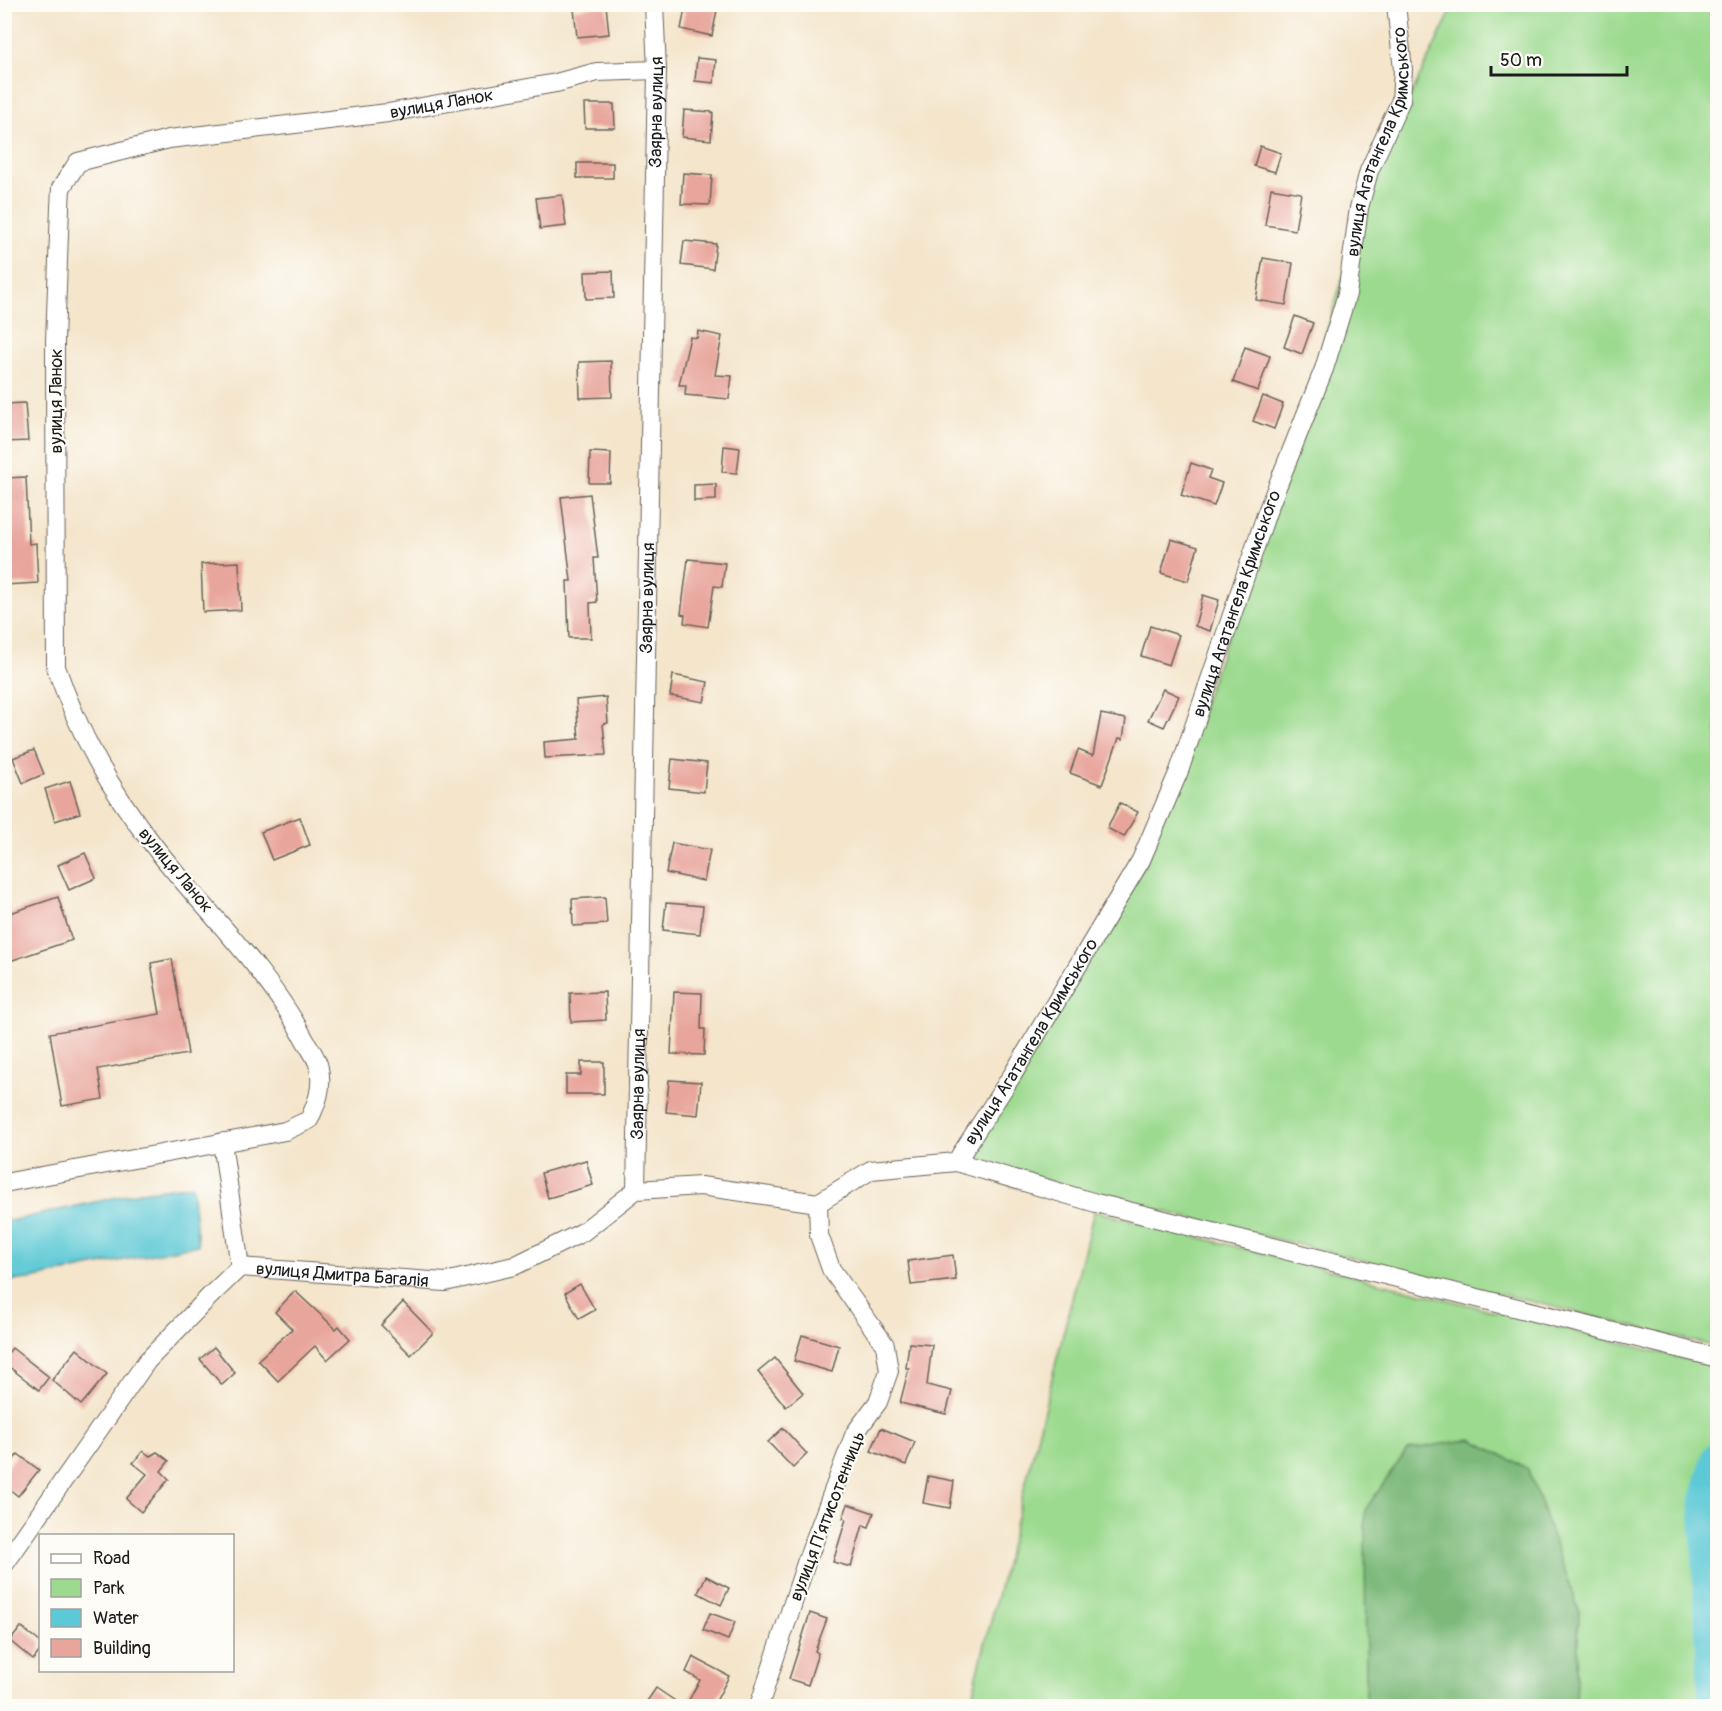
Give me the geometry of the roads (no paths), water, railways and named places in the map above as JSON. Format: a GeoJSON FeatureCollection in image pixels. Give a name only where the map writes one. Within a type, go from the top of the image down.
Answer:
{"type":"FeatureCollection","features":[{"type":"Feature","properties":{"kind":"street","name":"Заярна вулиця"},"geometry":{"type":"LineString","coordinates":[[636,1191],[657,70],[654,4]]}},
{"type":"Feature","properties":{"kind":"street","name":"вулиця Агатангела Кримського"},"geometry":{"type":"LineString","coordinates":[[956,1162],[1013,1074],[1141,860],[1179,771],[1267,512],[1323,369],[1347,294],[1359,208],[1369,171],[1401,100],[1403,70],[1396,4]]}},
{"type":"Feature","properties":{"kind":"street","name":"вулиця Ланок"},"geometry":{"type":"LineString","coordinates":[[4,1183],[285,1131],[309,1120],[320,1097],[319,1066],[291,1014],[218,921],[154,846],[107,781],[71,711],[56,667],[55,341],[61,189],[78,162],[169,139],[388,113],[556,83],[597,72],[657,70]]}},
{"type":"Feature","properties":{"kind":"street"},"geometry":{"type":"LineString","coordinates":[[222,1142],[240,1267]]}},
{"type":"Feature","properties":{"kind":"street"},"geometry":{"type":"LineString","coordinates":[[636,1191],[701,1186],[818,1203],[871,1170],[956,1162],[1096,1203],[1718,1358]]}},
{"type":"Feature","properties":{"kind":"street","name":"вулиця Дмитра Багалія"},"geometry":{"type":"LineString","coordinates":[[4,1565],[147,1361],[240,1267],[446,1282],[514,1266],[583,1232],[636,1191]]}},
{"type":"Feature","properties":{"kind":"street","name":"вулиця Пʼятисотенниць"},"geometry":{"type":"LineString","coordinates":[[759,1707],[806,1563],[855,1433],[878,1402],[889,1371],[885,1345],[831,1269],[819,1235],[818,1203]]}},
{"type":"Feature","properties":{"kind":"water"},"geometry":{"type":"Polygon","coordinates":[[[192,1185],[198,1245],[30,1279],[5,1281],[5,1222],[140,1192],[192,1185]]]}},
{"type":"Feature","properties":{"kind":"waterway"},"geometry":{"type":"LineString","coordinates":[[1715,1706],[1706,1503],[1718,1458]]}}]}
